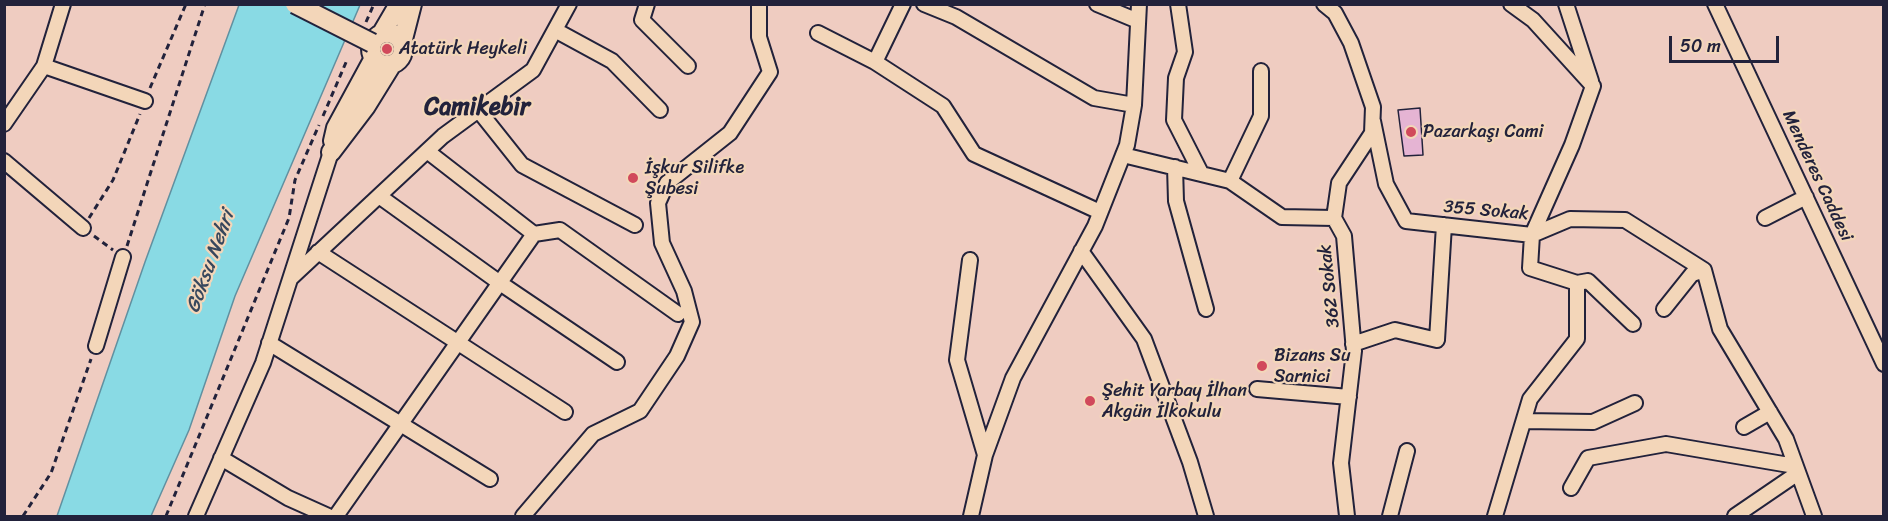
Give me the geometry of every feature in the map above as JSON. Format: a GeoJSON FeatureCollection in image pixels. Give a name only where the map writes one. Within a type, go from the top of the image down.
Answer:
{"type":"FeatureCollection","features":[{"type":"Feature","properties":{"kind":"main road"},"geometry":{"type":"LineString","coordinates":[[295,4],[376,45]]}},
{"type":"Feature","properties":{"kind":"main road"},"geometry":{"type":"LineString","coordinates":[[331,152],[336,128],[376,45],[399,4]]}},
{"type":"Feature","properties":{"kind":"main road"},"geometry":{"type":"LineString","coordinates":[[331,152],[366,106],[392,64],[400,58],[412,4]]}},
{"type":"Feature","properties":{"kind":"main road"},"geometry":{"type":"LineString","coordinates":[[376,45],[397,36],[402,43]]}},
{"type":"Feature","properties":{"kind":"main road"},"geometry":{"type":"LineString","coordinates":[[376,45],[380,63],[392,64]]}},
{"type":"Feature","properties":{"kind":"street"},"geometry":{"type":"LineString","coordinates":[[4,124],[44,66],[63,4]]}},
{"type":"Feature","properties":{"kind":"street"},"geometry":{"type":"LineString","coordinates":[[291,278],[427,151],[533,70],[569,4]]}},
{"type":"Feature","properties":{"kind":"street"},"geometry":{"type":"LineString","coordinates":[[647,4],[642,20],[688,66]]}},
{"type":"Feature","properties":{"kind":"street"},"geometry":{"type":"LineString","coordinates":[[523,516],[593,434],[640,411],[677,356],[692,322],[684,291],[662,243],[658,203],[667,183],[730,134],[770,72],[759,37],[759,4]]}},
{"type":"Feature","properties":{"kind":"street"},"geometry":{"type":"LineString","coordinates":[[875,62],[903,4]]}},
{"type":"Feature","properties":{"kind":"street"},"geometry":{"type":"LineString","coordinates":[[924,4],[956,17],[1094,98],[1134,105]]}},
{"type":"Feature","properties":{"kind":"street"},"geometry":{"type":"LineString","coordinates":[[1098,4],[1138,21]]}},
{"type":"Feature","properties":{"kind":"street"},"geometry":{"type":"LineString","coordinates":[[971,516],[985,455],[1013,378],[1081,251],[1123,155],[1134,105],[1139,4]]}},
{"type":"Feature","properties":{"kind":"street"},"geometry":{"type":"LineString","coordinates":[[1178,4],[1185,51],[1176,78],[1174,120],[1201,173]]}},
{"type":"Feature","properties":{"kind":"street"},"geometry":{"type":"LineString","coordinates":[[1324,4],[1335,13],[1351,43],[1373,107],[1373,121]]}},
{"type":"Feature","properties":{"kind":"street"},"geometry":{"type":"LineString","coordinates":[[1511,4],[1533,20],[1593,86]]}},
{"type":"Feature","properties":{"kind":"street"},"geometry":{"type":"LineString","coordinates":[[1566,4],[1593,86],[1572,145],[1532,235],[1530,268],[1577,283],[1588,281],[1633,324]]}},
{"type":"Feature","properties":{"kind":"street","name":"Menderes Caddesi"},"geometry":{"type":"LineString","coordinates":[[1715,4],[1883,362]]}},
{"type":"Feature","properties":{"kind":"street"},"geometry":{"type":"LineString","coordinates":[[1722,4],[1725,26]]}},
{"type":"Feature","properties":{"kind":"street"},"geometry":{"type":"LineString","coordinates":[[555,30],[612,61],[660,110]]}},
{"type":"Feature","properties":{"kind":"street"},"geometry":{"type":"LineString","coordinates":[[818,33],[875,62],[943,106],[974,154],[1100,212]]}},
{"type":"Feature","properties":{"kind":"street"},"geometry":{"type":"LineString","coordinates":[[44,66],[145,101]]}},
{"type":"Feature","properties":{"kind":"street"},"geometry":{"type":"LineString","coordinates":[[1230,181],[1261,116],[1261,71]]}},
{"type":"Feature","properties":{"kind":"street"},"geometry":{"type":"LineString","coordinates":[[479,111],[522,165],[635,225]]}},
{"type":"Feature","properties":{"kind":"street","name":"362 Sokak"},"geometry":{"type":"LineString","coordinates":[[1347,516],[1341,463],[1353,344],[1344,236],[1334,218],[1339,183],[1372,134],[1373,121]]}},
{"type":"Feature","properties":{"kind":"street","name":"355 Sokak"},"geometry":{"type":"LineString","coordinates":[[1373,121],[1386,183],[1406,221],[1532,235],[1570,219],[1625,220],[1704,270]]}},
{"type":"Feature","properties":{"kind":"street"},"geometry":{"type":"LineString","coordinates":[[427,151],[534,234]]}},
{"type":"Feature","properties":{"kind":"street"},"geometry":{"type":"LineString","coordinates":[[196,516],[269,343],[331,152]]}},
{"type":"Feature","properties":{"kind":"street"},"geometry":{"type":"LineString","coordinates":[[1123,155],[1230,181],[1282,217],[1334,218]]}},
{"type":"Feature","properties":{"kind":"street"},"geometry":{"type":"LineString","coordinates":[[4,161],[83,228]]}},
{"type":"Feature","properties":{"kind":"street"},"geometry":{"type":"LineString","coordinates":[[1174,167],[1176,201],[1206,309]]}},
{"type":"Feature","properties":{"kind":"street"},"geometry":{"type":"LineString","coordinates":[[379,196],[500,283],[617,362]]}},
{"type":"Feature","properties":{"kind":"street"},"geometry":{"type":"LineString","coordinates":[[1765,218],[1806,197]]}},
{"type":"Feature","properties":{"kind":"street"},"geometry":{"type":"LineString","coordinates":[[1353,344],[1395,330],[1437,340],[1444,225]]}},
{"type":"Feature","properties":{"kind":"street"},"geometry":{"type":"LineString","coordinates":[[336,516],[534,234],[560,230],[678,314]]}},
{"type":"Feature","properties":{"kind":"street"},"geometry":{"type":"LineString","coordinates":[[1081,251],[1144,339],[1190,462],[1206,516]]}},
{"type":"Feature","properties":{"kind":"street"},"geometry":{"type":"LineString","coordinates":[[318,252],[565,412]]}},
{"type":"Feature","properties":{"kind":"street"},"geometry":{"type":"LineString","coordinates":[[96,346],[123,257]]}},
{"type":"Feature","properties":{"kind":"street"},"geometry":{"type":"LineString","coordinates":[[970,260],[957,360],[985,455]]}},
{"type":"Feature","properties":{"kind":"street"},"geometry":{"type":"LineString","coordinates":[[1664,309],[1692,274],[1704,270],[1720,329],[1786,439],[1814,516]]}},
{"type":"Feature","properties":{"kind":"street"},"geometry":{"type":"LineString","coordinates":[[1495,516],[1530,399],[1577,339],[1577,283]]}},
{"type":"Feature","properties":{"kind":"street"},"geometry":{"type":"LineString","coordinates":[[269,343],[490,479]]}},
{"type":"Feature","properties":{"kind":"street"},"geometry":{"type":"LineString","coordinates":[[1257,389],[1349,397]]}},
{"type":"Feature","properties":{"kind":"street"},"geometry":{"type":"LineString","coordinates":[[1524,421],[1593,422],[1635,403]]}},
{"type":"Feature","properties":{"kind":"street"},"geometry":{"type":"LineString","coordinates":[[1744,427],[1770,412]]}},
{"type":"Feature","properties":{"kind":"street"},"geometry":{"type":"LineString","coordinates":[[1570,488],[1588,458],[1666,444],[1797,470]]}},
{"type":"Feature","properties":{"kind":"street"},"geometry":{"type":"LineString","coordinates":[[1390,516],[1407,451]]}},
{"type":"Feature","properties":{"kind":"street"},"geometry":{"type":"LineString","coordinates":[[221,458],[288,498],[328,516]]}},
{"type":"Feature","properties":{"kind":"street"},"geometry":{"type":"LineString","coordinates":[[1735,516],[1797,470]]}},
{"type":"Feature","properties":{"kind":"path"},"geometry":{"type":"LineString","coordinates":[[186,4],[113,180],[83,228],[123,257],[206,4]]}},
{"type":"Feature","properties":{"kind":"path"},"geometry":{"type":"LineString","coordinates":[[365,23],[374,4]]}},
{"type":"Feature","properties":{"kind":"path"},"geometry":{"type":"LineString","coordinates":[[166,516],[285,228],[295,180],[347,60]]}},
{"type":"Feature","properties":{"kind":"path"},"geometry":{"type":"LineString","coordinates":[[24,516],[51,472],[96,346]]}},
{"type":"Feature","properties":{"kind":"water","name":"Göksu Nehri"},"geometry":{"type":"Polygon","coordinates":[[[239,5],[360,5],[235,296],[189,430],[151,516],[57,516],[145,262],[239,5]]]}},
{"type":"Feature","properties":{"kind":"building","name":"Pazarkaşı Cami"},"geometry":{"type":"Polygon","coordinates":[[[1420,108],[1423,155],[1404,156],[1398,110],[1420,108]]]}},
{"type":"Feature","properties":{"kind":"place","name":"Atatürk Heykeli"},"geometry":{"type":"Point","coordinates":[387,49]}},
{"type":"Feature","properties":{"kind":"place","name":"Pazarkaşı Cami"},"geometry":{"type":"Point","coordinates":[1411,132]}},
{"type":"Feature","properties":{"kind":"place","name":"İşkur Silifke Şubesi"},"geometry":{"type":"Point","coordinates":[633,178]}},
{"type":"Feature","properties":{"kind":"place","name":"Bizans Su Sarnici"},"geometry":{"type":"Point","coordinates":[1262,366]}},
{"type":"Feature","properties":{"kind":"place","name":"Şehit Yarbay İlhan Akgün İlkokulu"},"geometry":{"type":"Point","coordinates":[1090,401]}},
{"type":"Feature","properties":{"kind":"district","name":"Camikebir"},"geometry":{"type":"Point","coordinates":[477,108]}}]}
